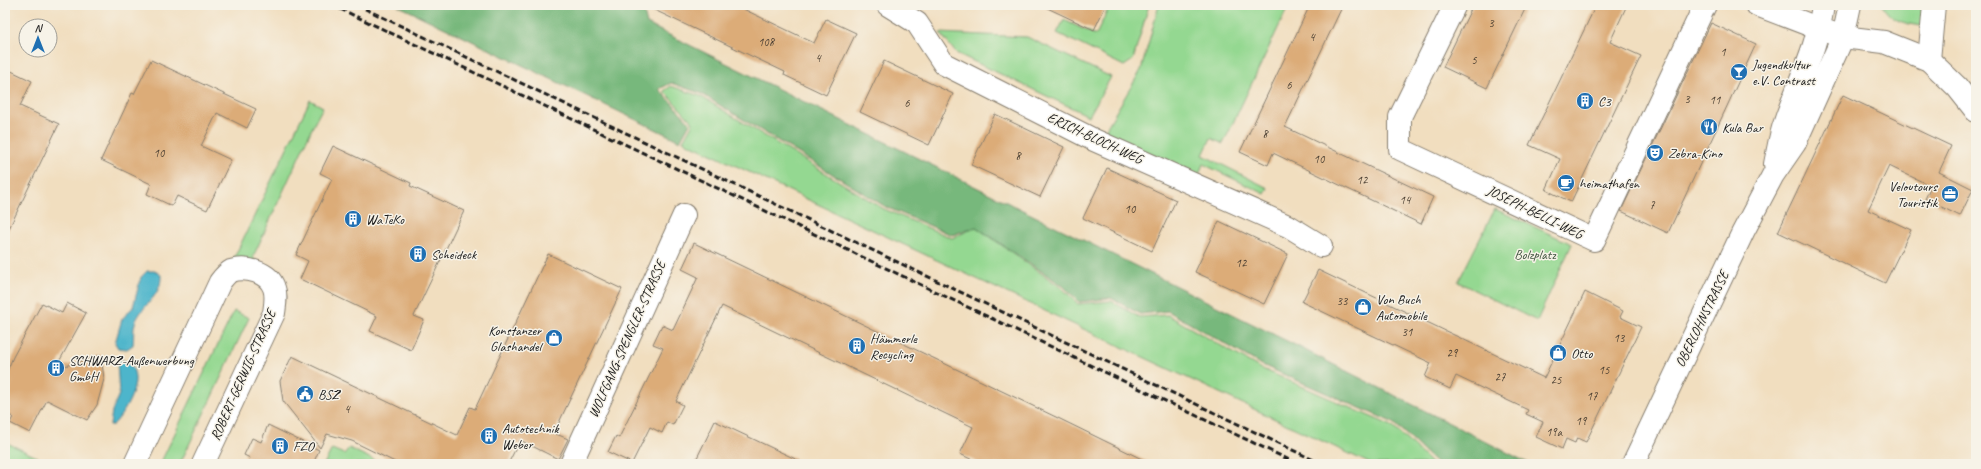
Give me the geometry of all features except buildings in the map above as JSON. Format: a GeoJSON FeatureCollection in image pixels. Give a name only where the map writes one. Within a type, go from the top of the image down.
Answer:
{"type":"FeatureCollection","features":[{"type":"Feature","properties":{"kind":"street","name":"ERICH-BLOCH-WEG"},"geometry":{"type":"LineString","coordinates":[[888,5],[917,24],[944,64],[1094,140],[1290,228],[1321,246]]}},
{"type":"Feature","properties":{"kind":"street","name":"JOSEPH-BELLI-WEG"},"geometry":{"type":"LineString","coordinates":[[1455,5],[1400,118],[1400,149],[1594,240],[1705,5]]}},
{"type":"Feature","properties":{"kind":"street"},"geometry":{"type":"LineString","coordinates":[[1757,5],[1820,29],[1843,36],[1884,42],[1929,60],[1957,87],[1976,111]]}},
{"type":"Feature","properties":{"kind":"street","name":"OBERLOHNSTRASSE"},"geometry":{"type":"LineString","coordinates":[[1773,175],[1784,123],[1806,72],[1820,29],[1823,5]]}},
{"type":"Feature","properties":{"kind":"street","name":"OBERLOHNSTRASSE"},"geometry":{"type":"LineString","coordinates":[[1633,464],[1683,357],[1773,175],[1795,143],[1843,36],[1850,5]]}},
{"type":"Feature","properties":{"kind":"street"},"geometry":{"type":"LineString","coordinates":[[1929,60],[1934,5]]}},
{"type":"Feature","properties":{"kind":"street","name":"WOLFGANG-SPENGLER-STRASSE"},"geometry":{"type":"LineString","coordinates":[[571,464],[684,215]]}},
{"type":"Feature","properties":{"kind":"street","name":"ROBERT-GERWIG-STRASSE"},"geometry":{"type":"LineString","coordinates":[[135,464],[220,282],[230,272],[243,269],[254,270],[271,281],[275,288],[274,313],[203,464]]}},
{"type":"Feature","properties":{"kind":"green space"},"geometry":{"type":"Polygon","coordinates":[[[397,5],[634,5],[644,12],[647,24],[1289,342],[1530,464],[1437,464],[1394,423],[1260,364],[1168,311],[1140,314],[1111,298],[1079,302],[1063,286],[976,227],[952,235],[886,207],[700,93],[671,83],[659,89],[690,123],[680,141],[397,5]]]}},
{"type":"Feature","properties":{"kind":"green space"},"geometry":{"type":"Polygon","coordinates":[[[1110,5],[1149,5],[1133,60],[1124,66],[1057,33],[1064,20],[1096,35],[1110,5]]]}},
{"type":"Feature","properties":{"kind":"green space"},"geometry":{"type":"Polygon","coordinates":[[[1159,5],[1289,5],[1223,144],[1211,138],[1203,155],[1268,188],[1265,194],[1203,164],[1198,177],[1104,132],[1141,70],[1159,5]]]}},
{"type":"Feature","properties":{"kind":"green space"},"geometry":{"type":"Polygon","coordinates":[[[1882,5],[1922,5],[1925,17],[1922,26],[1899,21],[1889,15],[1882,5]]]}},
{"type":"Feature","properties":{"kind":"green space"},"geometry":{"type":"Polygon","coordinates":[[[940,33],[1027,37],[1111,77],[1089,116],[956,53],[940,33]]]}},
{"type":"Feature","properties":{"kind":"green space"},"geometry":{"type":"Polygon","coordinates":[[[671,86],[700,96],[884,209],[952,238],[976,227],[1062,288],[1078,304],[1111,301],[1139,317],[1168,315],[1258,367],[1392,426],[1432,464],[1371,464],[683,141],[693,123],[664,91],[671,86]]]}},
{"type":"Feature","properties":{"kind":"green space"},"geometry":{"type":"Polygon","coordinates":[[[310,100],[323,107],[253,257],[255,259],[253,262],[238,263],[234,258],[310,100]]]}},
{"type":"Feature","properties":{"kind":"green space","name":"Bolzplatz"},"geometry":{"type":"Polygon","coordinates":[[[1495,209],[1572,244],[1537,321],[1458,282],[1495,209]]]}},
{"type":"Feature","properties":{"kind":"green space"},"geometry":{"type":"Polygon","coordinates":[[[234,311],[249,318],[180,464],[160,464],[234,311]]]}},
{"type":"Feature","properties":{"kind":"green space"},"geometry":{"type":"Polygon","coordinates":[[[5,442],[39,458],[33,464],[5,464],[5,442]]]}},
{"type":"Feature","properties":{"kind":"green space"},"geometry":{"type":"Polygon","coordinates":[[[349,448],[382,464],[324,464],[332,449],[344,454],[349,448]]]}},
{"type":"Feature","properties":{"kind":"water"},"geometry":{"type":"Polygon","coordinates":[[[147,271],[155,271],[161,275],[158,289],[138,316],[134,328],[133,345],[127,349],[118,348],[115,343],[122,319],[133,307],[141,277],[147,271]]]}},
{"type":"Feature","properties":{"kind":"water"},"geometry":{"type":"Polygon","coordinates":[[[123,360],[131,365],[135,382],[129,401],[119,419],[113,425],[110,425],[112,411],[119,394],[117,362],[123,360]]]}},
{"type":"Feature","properties":{"kind":"railway"},"geometry":{"type":"LineString","coordinates":[[332,5],[1298,464]]}},
{"type":"Feature","properties":{"kind":"railway"},"geometry":{"type":"LineString","coordinates":[[357,5],[1322,464]]}},
{"type":"Feature","properties":{"kind":"place","name":"Jugendkultur e.V. Contrast"},"geometry":{"type":"Point","coordinates":[1739,72]}},
{"type":"Feature","properties":{"kind":"place","name":"C3"},"geometry":{"type":"Point","coordinates":[1585,101]}},
{"type":"Feature","properties":{"kind":"place","name":"Kula Bar"},"geometry":{"type":"Point","coordinates":[1709,127]}},
{"type":"Feature","properties":{"kind":"place","name":"Zebra-Kino"},"geometry":{"type":"Point","coordinates":[1655,153]}},
{"type":"Feature","properties":{"kind":"place","name":"heimathafen"},"geometry":{"type":"Point","coordinates":[1566,183]}},
{"type":"Feature","properties":{"kind":"place","name":"Veloutours Touristik"},"geometry":{"type":"Point","coordinates":[1950,194]}},
{"type":"Feature","properties":{"kind":"place","name":"WaTeKo"},"geometry":{"type":"Point","coordinates":[353,219]}},
{"type":"Feature","properties":{"kind":"place","name":"Scheideck"},"geometry":{"type":"Point","coordinates":[418,254]}},
{"type":"Feature","properties":{"kind":"place","name":"Von Buch Automobile"},"geometry":{"type":"Point","coordinates":[1363,307]}},
{"type":"Feature","properties":{"kind":"place","name":"Konstanzer Glashandel"},"geometry":{"type":"Point","coordinates":[554,338]}},
{"type":"Feature","properties":{"kind":"place","name":"Hämmerle Recycling"},"geometry":{"type":"Point","coordinates":[857,346]}},
{"type":"Feature","properties":{"kind":"place","name":"Otto"},"geometry":{"type":"Point","coordinates":[1558,353]}},
{"type":"Feature","properties":{"kind":"place","name":"SCHWARZ-Außenwerbung GmbH"},"geometry":{"type":"Point","coordinates":[56,368]}},
{"type":"Feature","properties":{"kind":"place","name":"BSZ"},"geometry":{"type":"Point","coordinates":[305,394]}},
{"type":"Feature","properties":{"kind":"place","name":"Autotechnik Weber"},"geometry":{"type":"Point","coordinates":[489,436]}},
{"type":"Feature","properties":{"kind":"place","name":"FZO"},"geometry":{"type":"Point","coordinates":[280,446]}}]}
